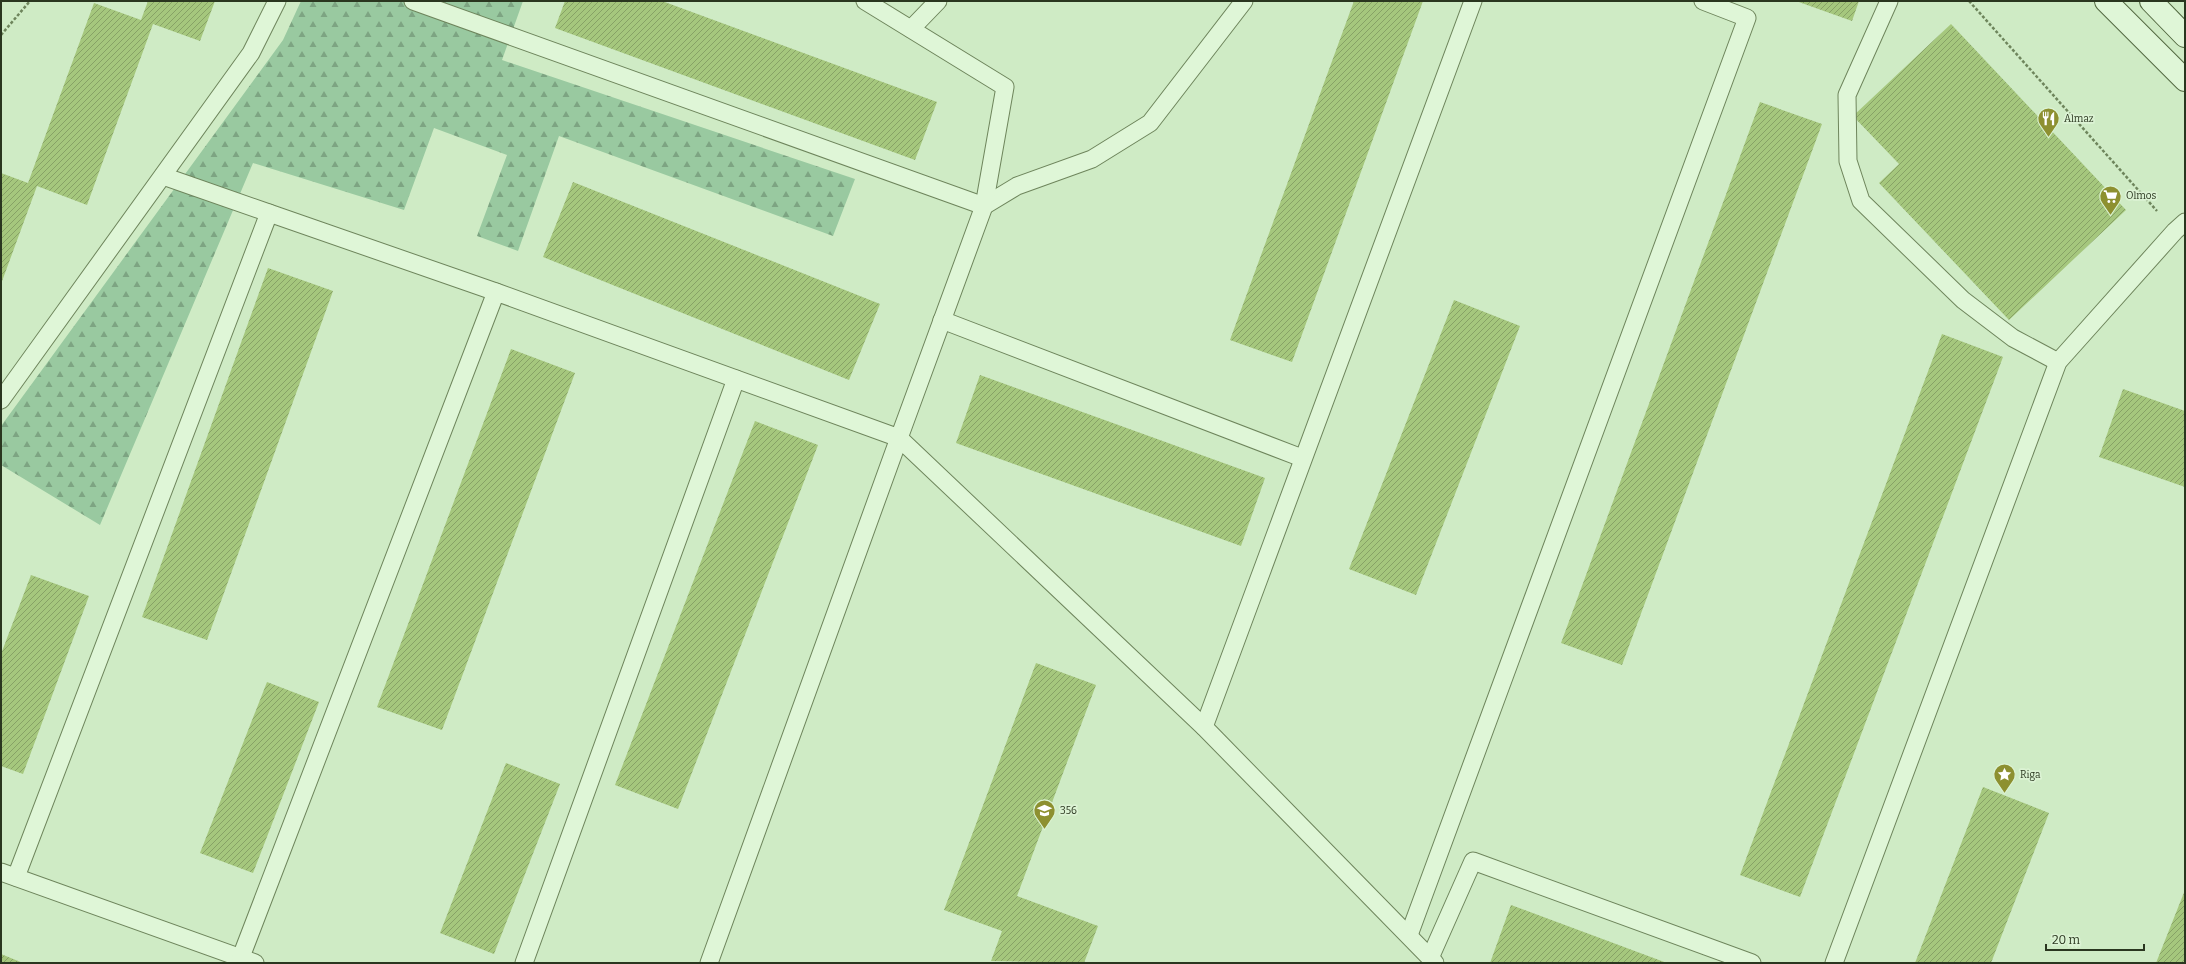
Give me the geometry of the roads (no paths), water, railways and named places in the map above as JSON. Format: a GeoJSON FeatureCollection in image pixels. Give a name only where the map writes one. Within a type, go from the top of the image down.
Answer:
{"type":"FeatureCollection","features":[{"type":"Feature","properties":{"kind":"main road"},"geometry":{"type":"LineString","coordinates":[[2106,1],[2185,80]]}},
{"type":"Feature","properties":{"kind":"main road"},"geometry":{"type":"LineString","coordinates":[[2151,1],[2185,36]]}},
{"type":"Feature","properties":{"kind":"lane"},"geometry":{"type":"LineString","coordinates":[[1,400],[252,53],[277,1]]}},
{"type":"Feature","properties":{"kind":"lane"},"geometry":{"type":"LineString","coordinates":[[413,1],[984,206]]}},
{"type":"Feature","properties":{"kind":"lane"},"geometry":{"type":"LineString","coordinates":[[709,963],[984,206],[1005,87],[864,1]]}},
{"type":"Feature","properties":{"kind":"lane"},"geometry":{"type":"LineString","coordinates":[[911,29],[938,1]]}},
{"type":"Feature","properties":{"kind":"lane"},"geometry":{"type":"LineString","coordinates":[[984,206],[1017,186],[1092,159],[1150,123],[1244,1]]}},
{"type":"Feature","properties":{"kind":"lane"},"geometry":{"type":"LineString","coordinates":[[1204,727],[1302,458],[1473,1]]}},
{"type":"Feature","properties":{"kind":"lane"},"geometry":{"type":"LineString","coordinates":[[1409,934],[1747,18],[1703,1]]}},
{"type":"Feature","properties":{"kind":"lane"},"geometry":{"type":"LineString","coordinates":[[1889,1],[1847,95],[1848,161],[1861,201],[1963,300],[2013,338],[2058,362]]}},
{"type":"Feature","properties":{"kind":"lane"},"geometry":{"type":"LineString","coordinates":[[162,176],[496,292],[900,438],[1204,727],[1433,960],[1473,861],[1752,963]]}},
{"type":"Feature","properties":{"kind":"lane"},"geometry":{"type":"LineString","coordinates":[[269,213],[8,874],[248,960],[496,292]]}},
{"type":"Feature","properties":{"kind":"lane"},"geometry":{"type":"LineString","coordinates":[[1834,963],[2058,362],[2180,226]]}},
{"type":"Feature","properties":{"kind":"lane"},"geometry":{"type":"LineString","coordinates":[[942,320],[1302,458]]}},
{"type":"Feature","properties":{"kind":"lane"},"geometry":{"type":"LineString","coordinates":[[524,963],[736,379]]}},
{"type":"Feature","properties":{"kind":"place","name":"Almaz"},"geometry":{"type":"Point","coordinates":[2048,138]}},
{"type":"Feature","properties":{"kind":"place","name":"Olmos"},"geometry":{"type":"Point","coordinates":[2110,216]}},
{"type":"Feature","properties":{"kind":"place","name":"Riga"},"geometry":{"type":"Point","coordinates":[2005,794]}},
{"type":"Feature","properties":{"kind":"place","name":"356"},"geometry":{"type":"Point","coordinates":[1044,830]}}]}
